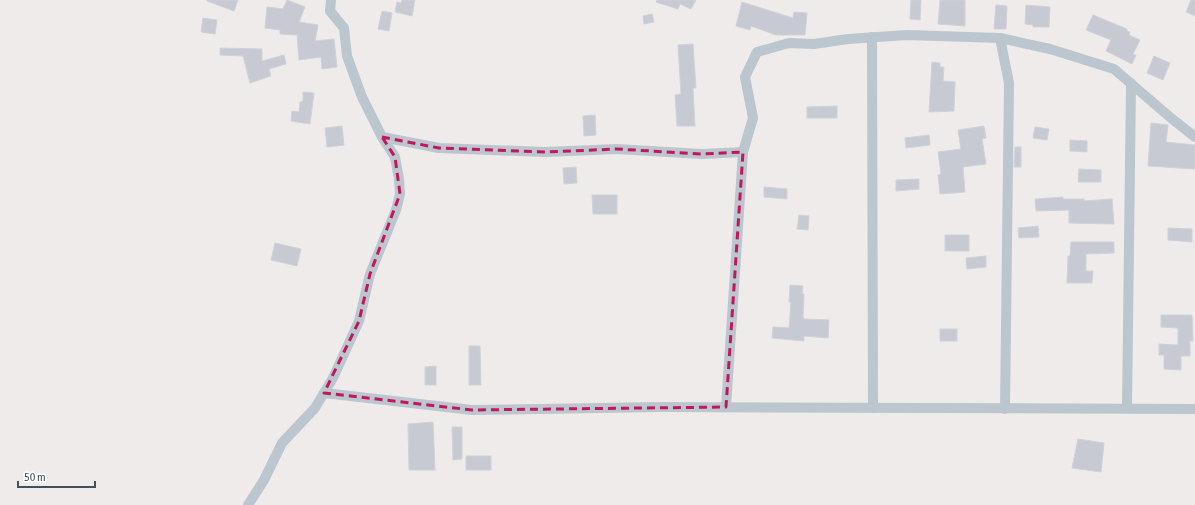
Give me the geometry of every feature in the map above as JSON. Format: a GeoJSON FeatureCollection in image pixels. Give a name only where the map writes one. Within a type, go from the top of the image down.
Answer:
{"type":"FeatureCollection","features":[{"type":"Feature","properties":{"kind":"street"},"geometry":{"type":"LineString","coordinates":[[248,505],[264,480],[282,443],[315,408],[324,393],[359,321],[370,274],[390,225],[400,194],[395,157],[382,137],[362,97],[347,56],[344,28],[330,11],[331,0]]}},
{"type":"Feature","properties":{"kind":"street"},"geometry":{"type":"LineString","coordinates":[[726,407],[743,152],[753,118],[745,77],[756,52],[788,44],[814,44],[907,34],[1000,38],[1050,49],[1114,69],[1195,137]]}},
{"type":"Feature","properties":{"kind":"street"},"geometry":{"type":"LineString","coordinates":[[872,37],[873,408]]}},
{"type":"Feature","properties":{"kind":"street"},"geometry":{"type":"LineString","coordinates":[[1000,38],[1009,83],[1006,408]]}},
{"type":"Feature","properties":{"kind":"street"},"geometry":{"type":"LineString","coordinates":[[1127,408],[1130,83]]}},
{"type":"Feature","properties":{"kind":"street"},"geometry":{"type":"LineString","coordinates":[[382,137],[439,148],[544,152],[618,150],[702,154],[743,152]]}},
{"type":"Feature","properties":{"kind":"street"},"geometry":{"type":"LineString","coordinates":[[324,393],[472,410],[726,407],[1195,409]]}},
{"type":"Feature","properties":{"kind":"highlighted area"},"geometry":{"type":"Polygon","coordinates":[[[382,137],[439,148],[545,152],[617,149],[702,154],[743,152],[726,407],[472,410],[324,393],[359,321],[370,274],[400,194],[395,157],[382,137]]]}},
{"type":"Feature","properties":{"kind":"building"},"geometry":{"type":"Polygon","coordinates":[[[207,0],[238,0],[234,11],[207,0]]]}},
{"type":"Feature","properties":{"kind":"building"},"geometry":{"type":"Polygon","coordinates":[[[287,0],[305,7],[299,22],[318,25],[315,41],[334,39],[337,67],[322,69],[321,57],[299,60],[297,35],[280,34],[280,30],[265,28],[267,7],[283,9],[287,0]]]}},
{"type":"Feature","properties":{"kind":"building"},"geometry":{"type":"Polygon","coordinates":[[[402,0],[415,0],[412,16],[395,12],[397,2],[401,3],[402,0]]]}},
{"type":"Feature","properties":{"kind":"building"},"geometry":{"type":"Polygon","coordinates":[[[657,0],[696,0],[691,9],[680,4],[678,9],[656,2],[657,0]]]}},
{"type":"Feature","properties":{"kind":"building"},"geometry":{"type":"Polygon","coordinates":[[[911,0],[921,0],[920,20],[910,19],[911,0]]]}},
{"type":"Feature","properties":{"kind":"building"},"geometry":{"type":"Polygon","coordinates":[[[940,0],[965,0],[965,26],[938,24],[940,0]]]}},
{"type":"Feature","properties":{"kind":"building"},"geometry":{"type":"Polygon","coordinates":[[[1191,0],[1195,0],[1195,16],[1186,12],[1191,0]]]}},
{"type":"Feature","properties":{"kind":"building"},"geometry":{"type":"Polygon","coordinates":[[[742,2],[793,18],[794,12],[807,13],[805,35],[776,35],[751,26],[750,30],[736,26],[742,2]]]}},
{"type":"Feature","properties":{"kind":"building"},"geometry":{"type":"Polygon","coordinates":[[[996,5],[1007,6],[1006,29],[994,29],[996,5]]]}},
{"type":"Feature","properties":{"kind":"building"},"geometry":{"type":"Polygon","coordinates":[[[1026,5],[1050,7],[1049,27],[1033,27],[1033,25],[1025,24],[1026,5]]]}},
{"type":"Feature","properties":{"kind":"building"},"geometry":{"type":"Polygon","coordinates":[[[382,11],[392,13],[389,31],[378,29],[382,11]]]}},
{"type":"Feature","properties":{"kind":"building"},"geometry":{"type":"Polygon","coordinates":[[[652,14],[654,22],[644,24],[643,16],[652,14]]]}},
{"type":"Feature","properties":{"kind":"building"},"geometry":{"type":"Polygon","coordinates":[[[1093,15],[1127,29],[1127,31],[1130,32],[1129,35],[1140,40],[1133,54],[1136,55],[1132,64],[1106,51],[1111,40],[1086,30],[1093,15]]]}},
{"type":"Feature","properties":{"kind":"building"},"geometry":{"type":"Polygon","coordinates":[[[203,18],[217,20],[215,34],[201,32],[203,18]]]}},
{"type":"Feature","properties":{"kind":"building"},"geometry":{"type":"Polygon","coordinates":[[[693,44],[696,88],[693,88],[695,126],[677,126],[675,95],[681,94],[678,45],[693,44]]]}},
{"type":"Feature","properties":{"kind":"building"},"geometry":{"type":"Polygon","coordinates":[[[220,48],[262,49],[262,61],[284,55],[286,64],[269,69],[271,76],[250,83],[243,56],[220,55],[220,48]]]}},
{"type":"Feature","properties":{"kind":"building"},"geometry":{"type":"Polygon","coordinates":[[[1154,56],[1170,63],[1163,80],[1147,73],[1154,56]]]}},
{"type":"Feature","properties":{"kind":"building"},"geometry":{"type":"Polygon","coordinates":[[[932,62],[940,63],[940,67],[944,67],[943,81],[955,82],[954,111],[929,112],[932,62]]]}},
{"type":"Feature","properties":{"kind":"building"},"geometry":{"type":"Polygon","coordinates":[[[303,92],[314,93],[310,124],[291,121],[292,111],[299,112],[300,102],[303,101],[303,92]]]}},
{"type":"Feature","properties":{"kind":"building"},"geometry":{"type":"Polygon","coordinates":[[[837,106],[837,118],[807,118],[807,107],[837,106]]]}},
{"type":"Feature","properties":{"kind":"building"},"geometry":{"type":"Polygon","coordinates":[[[595,115],[596,135],[584,136],[583,116],[595,115]]]}},
{"type":"Feature","properties":{"kind":"building"},"geometry":{"type":"Polygon","coordinates":[[[1151,123],[1168,125],[1166,142],[1195,145],[1195,169],[1148,166],[1151,123]]]}},
{"type":"Feature","properties":{"kind":"building"},"geometry":{"type":"Polygon","coordinates":[[[342,126],[344,145],[327,147],[325,128],[342,126]]]}},
{"type":"Feature","properties":{"kind":"building"},"geometry":{"type":"Polygon","coordinates":[[[984,126],[986,138],[982,139],[986,164],[963,167],[965,192],[940,194],[938,175],[941,174],[938,152],[961,149],[958,130],[984,126]]]}},
{"type":"Feature","properties":{"kind":"building"},"geometry":{"type":"Polygon","coordinates":[[[1035,127],[1049,129],[1047,140],[1033,138],[1035,127]]]}},
{"type":"Feature","properties":{"kind":"building"},"geometry":{"type":"Polygon","coordinates":[[[929,135],[930,145],[906,148],[905,138],[929,135]]]}},
{"type":"Feature","properties":{"kind":"building"},"geometry":{"type":"Polygon","coordinates":[[[1070,140],[1087,141],[1087,152],[1070,151],[1070,140]]]}},
{"type":"Feature","properties":{"kind":"building"},"geometry":{"type":"Polygon","coordinates":[[[1015,147],[1021,147],[1021,167],[1014,167],[1015,147]]]}},
{"type":"Feature","properties":{"kind":"building"},"geometry":{"type":"Polygon","coordinates":[[[576,167],[577,183],[564,184],[563,168],[576,167]]]}},
{"type":"Feature","properties":{"kind":"building"},"geometry":{"type":"Polygon","coordinates":[[[1079,169],[1101,170],[1101,182],[1078,182],[1079,169]]]}},
{"type":"Feature","properties":{"kind":"building"},"geometry":{"type":"Polygon","coordinates":[[[919,179],[919,189],[896,191],[896,180],[919,179]]]}},
{"type":"Feature","properties":{"kind":"building"},"geometry":{"type":"Polygon","coordinates":[[[764,187],[787,189],[787,199],[764,197],[764,187]]]}},
{"type":"Feature","properties":{"kind":"building"},"geometry":{"type":"Polygon","coordinates":[[[592,195],[617,195],[617,214],[593,214],[592,195]]]}},
{"type":"Feature","properties":{"kind":"building"},"geometry":{"type":"Polygon","coordinates":[[[1063,197],[1063,199],[1084,199],[1084,201],[1112,199],[1114,224],[1069,223],[1069,210],[1036,211],[1035,199],[1063,197]]]}},
{"type":"Feature","properties":{"kind":"building"},"geometry":{"type":"Polygon","coordinates":[[[799,215],[809,216],[808,230],[797,229],[799,215]]]}},
{"type":"Feature","properties":{"kind":"building"},"geometry":{"type":"Polygon","coordinates":[[[1038,226],[1039,237],[1019,238],[1018,228],[1038,226]]]}},
{"type":"Feature","properties":{"kind":"building"},"geometry":{"type":"Polygon","coordinates":[[[1168,228],[1192,229],[1192,242],[1168,240],[1168,228]]]}},
{"type":"Feature","properties":{"kind":"building"},"geometry":{"type":"Polygon","coordinates":[[[945,235],[969,235],[969,251],[945,251],[945,235]]]}},
{"type":"Feature","properties":{"kind":"building"},"geometry":{"type":"Polygon","coordinates":[[[1071,242],[1114,242],[1114,253],[1086,254],[1086,271],[1093,271],[1092,283],[1067,283],[1068,256],[1070,256],[1071,242]]]}},
{"type":"Feature","properties":{"kind":"building"},"geometry":{"type":"Polygon","coordinates":[[[275,243],[301,249],[297,266],[271,260],[275,243]]]}},
{"type":"Feature","properties":{"kind":"building"},"geometry":{"type":"Polygon","coordinates":[[[986,256],[986,267],[967,269],[966,258],[986,256]]]}},
{"type":"Feature","properties":{"kind":"building"},"geometry":{"type":"Polygon","coordinates":[[[790,285],[803,286],[802,294],[804,294],[804,319],[829,320],[828,338],[804,336],[804,341],[772,338],[773,327],[789,328],[791,302],[789,302],[790,285]]]}},
{"type":"Feature","properties":{"kind":"building"},"geometry":{"type":"Polygon","coordinates":[[[1161,315],[1192,315],[1193,341],[1190,341],[1190,356],[1181,356],[1181,370],[1164,369],[1164,355],[1159,355],[1159,344],[1178,345],[1178,328],[1161,327],[1161,315]]]}},
{"type":"Feature","properties":{"kind":"building"},"geometry":{"type":"Polygon","coordinates":[[[940,329],[957,329],[957,341],[940,341],[940,329]]]}},
{"type":"Feature","properties":{"kind":"building"},"geometry":{"type":"Polygon","coordinates":[[[469,346],[480,346],[481,385],[469,385],[469,346]]]}},
{"type":"Feature","properties":{"kind":"building"},"geometry":{"type":"Polygon","coordinates":[[[436,366],[436,385],[425,385],[425,367],[436,366]]]}},
{"type":"Feature","properties":{"kind":"building"},"geometry":{"type":"Polygon","coordinates":[[[433,422],[435,470],[409,470],[408,424],[433,422]]]}},
{"type":"Feature","properties":{"kind":"building"},"geometry":{"type":"Polygon","coordinates":[[[452,427],[462,427],[462,459],[453,460],[452,427]]]}},
{"type":"Feature","properties":{"kind":"building"},"geometry":{"type":"Polygon","coordinates":[[[1078,439],[1104,443],[1101,472],[1072,468],[1078,439]]]}},
{"type":"Feature","properties":{"kind":"building"},"geometry":{"type":"Polygon","coordinates":[[[466,456],[491,456],[491,470],[466,470],[466,456]]]}}]}
